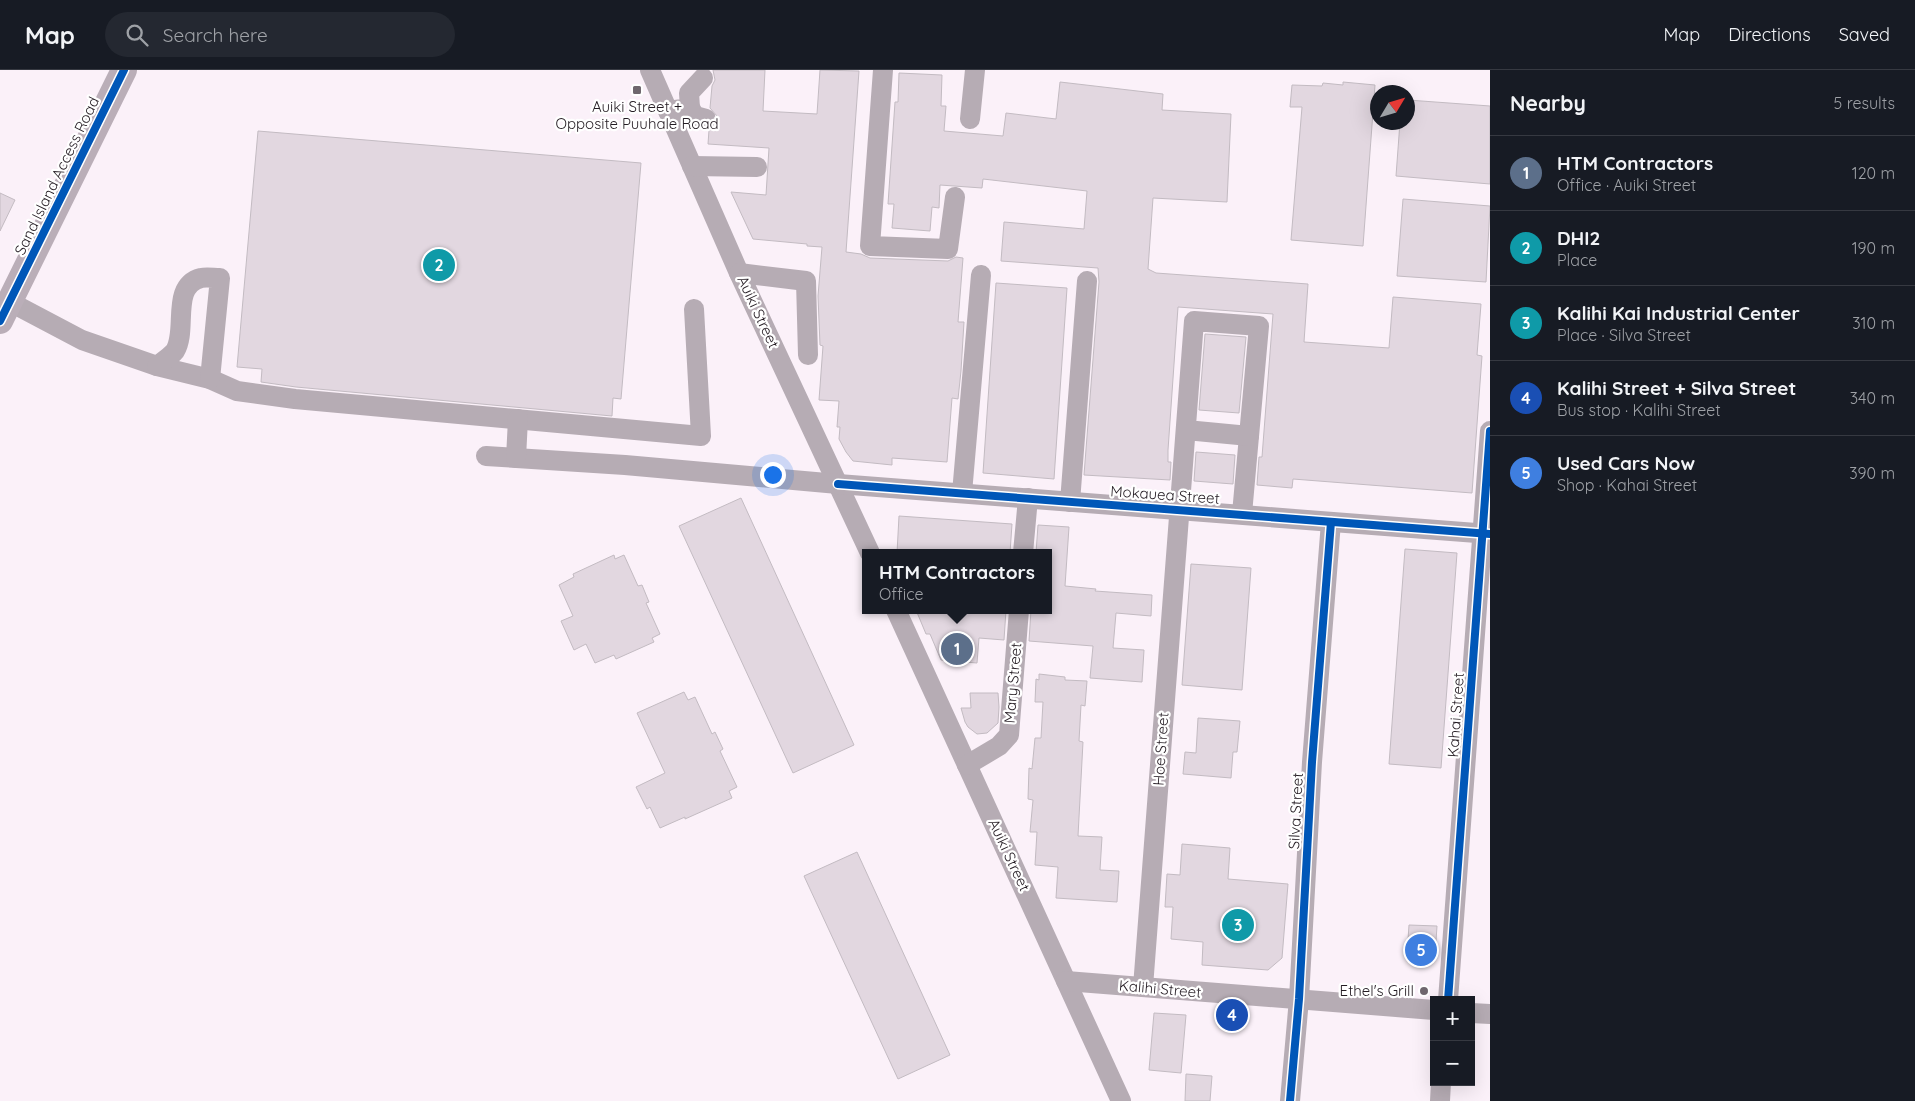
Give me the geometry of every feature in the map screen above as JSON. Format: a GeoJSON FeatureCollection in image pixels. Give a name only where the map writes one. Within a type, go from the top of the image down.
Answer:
{"type":"FeatureCollection","features":[{"type":"Feature","properties":{"kind":"main road","name":"Sand Island Access Road"},"geometry":{"type":"LineString","coordinates":[[4,310],[124,70]]}},
{"type":"Feature","properties":{"kind":"street","name":"Auiki Street"},"geometry":{"type":"LineString","coordinates":[[650,70],[739,273],[868,549]]}},
{"type":"Feature","properties":{"kind":"street"},"geometry":{"type":"LineString","coordinates":[[883,70],[870,246],[948,249],[955,198]]}},
{"type":"Feature","properties":{"kind":"street"},"geometry":{"type":"LineString","coordinates":[[970,119],[975,70]]}},
{"type":"Feature","properties":{"kind":"street"},"geometry":{"type":"LineString","coordinates":[[668,111],[698,113],[689,93],[703,78]]}},
{"type":"Feature","properties":{"kind":"street"},"geometry":{"type":"LineString","coordinates":[[692,166],[757,167]]}},
{"type":"Feature","properties":{"kind":"street"},"geometry":{"type":"LineString","coordinates":[[739,273],[806,281],[808,355]]}},
{"type":"Feature","properties":{"kind":"street"},"geometry":{"type":"LineString","coordinates":[[962,494],[981,275]]}},
{"type":"Feature","properties":{"kind":"street"},"geometry":{"type":"LineString","coordinates":[[157,366],[174,351],[179,339],[182,299],[189,285],[201,278],[220,278],[210,379]]}},
{"type":"Feature","properties":{"kind":"street"},"geometry":{"type":"LineString","coordinates":[[1070,502],[1087,281]]}},
{"type":"Feature","properties":{"kind":"street"},"geometry":{"type":"LineString","coordinates":[[4,310],[157,366],[210,379],[238,391],[295,399],[701,436],[694,309]]}},
{"type":"Feature","properties":{"kind":"street","name":"Hoe Street"},"geometry":{"type":"LineString","coordinates":[[1143,988],[1194,321],[1259,326],[1249,436]]}},
{"type":"Feature","properties":{"kind":"street"},"geometry":{"type":"LineString","coordinates":[[516,458],[518,419]]}},
{"type":"Feature","properties":{"kind":"street"},"geometry":{"type":"LineString","coordinates":[[1186,430],[1249,436],[1242,514]]}},
{"type":"Feature","properties":{"kind":"street","name":"Kahai Street"},"geometry":{"type":"LineString","coordinates":[[1448,996],[1487,533],[1490,431]]}},
{"type":"Feature","properties":{"kind":"street","name":"Mokauea Street"},"geometry":{"type":"LineString","coordinates":[[486,456],[625,464],[962,494],[1487,533]]}},
{"type":"Feature","properties":{"kind":"street"},"geometry":{"type":"LineString","coordinates":[[1024,549],[1028,498]]}},
{"type":"Feature","properties":{"kind":"street","name":"Silva Street"},"geometry":{"type":"LineString","coordinates":[[1290,1101],[1299,999],[1312,762],[1331,522]]}},
{"type":"Feature","properties":{"kind":"street","name":"Auiki Street"},"geometry":{"type":"LineString","coordinates":[[898,614],[1121,1101]]}},
{"type":"Feature","properties":{"kind":"street","name":"Mary Street"},"geometry":{"type":"LineString","coordinates":[[967,765],[999,746],[1009,735],[1019,614]]}},
{"type":"Feature","properties":{"kind":"street","name":"Kalihi Street"},"geometry":{"type":"LineString","coordinates":[[1066,981],[1430,1010]]}},
{"type":"Feature","properties":{"kind":"street"},"geometry":{"type":"LineString","coordinates":[[1475,1013],[1490,1014]]}},
{"type":"Feature","properties":{"kind":"street"},"geometry":{"type":"LineString","coordinates":[[1440,1101],[1441,1086]]}},
{"type":"Feature","properties":{"kind":"building"},"geometry":{"type":"Polygon","coordinates":[[[713,70],[765,70],[763,111],[817,114],[820,70],[859,71],[846,252],[861,254],[870,258],[948,261],[956,257],[963,258],[958,322],[964,322],[961,371],[958,399],[952,398],[947,462],[892,458],[892,465],[853,461],[846,452],[839,439],[840,427],[837,427],[839,401],[819,400],[823,346],[820,345],[818,296],[822,247],[753,239],[731,192],[766,195],[769,148],[708,144],[709,130],[715,127],[718,122],[717,116],[710,108],[712,86],[715,80],[713,70]]]}},
{"type":"Feature","properties":{"kind":"building"},"geometry":{"type":"Polygon","coordinates":[[[899,73],[942,75],[941,106],[946,106],[944,131],[1003,136],[1006,113],[1056,119],[1060,82],[1163,94],[1162,110],[1231,114],[1227,202],[1153,198],[1148,269],[1156,273],[1308,284],[1304,342],[1389,348],[1393,297],[1481,304],[1477,355],[1482,356],[1472,493],[1293,479],[1292,488],[1257,485],[1259,457],[1262,457],[1273,314],[1178,307],[1168,450],[1168,462],[1171,462],[1170,480],[1084,475],[1099,282],[1098,268],[1001,261],[1004,222],[1084,229],[1087,191],[983,179],[982,188],[940,185],[939,208],[932,207],[930,231],[892,228],[894,204],[888,204],[895,102],[898,102],[899,73]]]}},
{"type":"Feature","properties":{"kind":"building"},"geometry":{"type":"Polygon","coordinates":[[[1343,82],[1375,85],[1370,85],[1370,130],[1372,130],[1363,246],[1291,240],[1302,107],[1290,107],[1292,85],[1322,86],[1323,83],[1343,85],[1343,82]]]}},
{"type":"Feature","properties":{"kind":"building"},"geometry":{"type":"Polygon","coordinates":[[[1415,101],[1490,106],[1490,184],[1396,176],[1399,130],[1415,130],[1415,101]]]}},
{"type":"Feature","properties":{"kind":"building"},"geometry":{"type":"Polygon","coordinates":[[[258,131],[641,163],[621,399],[613,398],[612,416],[296,387],[261,382],[262,369],[237,367],[258,131]]]}},
{"type":"Feature","properties":{"kind":"building"},"geometry":{"type":"Polygon","coordinates":[[[0,193],[15,200],[0,231],[0,193]]]}},
{"type":"Feature","properties":{"kind":"building"},"geometry":{"type":"Polygon","coordinates":[[[1403,199],[1490,206],[1486,282],[1397,276],[1403,199]]]}},
{"type":"Feature","properties":{"kind":"building"},"geometry":{"type":"Polygon","coordinates":[[[996,283],[1067,288],[1054,479],[983,473],[996,283]]]}},
{"type":"Feature","properties":{"kind":"building"},"geometry":{"type":"Polygon","coordinates":[[[1205,334],[1246,337],[1239,413],[1199,410],[1205,334]]]}},
{"type":"Feature","properties":{"kind":"building"},"geometry":{"type":"Polygon","coordinates":[[[1196,452],[1235,455],[1233,484],[1194,481],[1196,452]]]}},
{"type":"Feature","properties":{"kind":"building"},"geometry":{"type":"Polygon","coordinates":[[[741,498],[854,745],[793,773],[679,526],[741,498]]]}},
{"type":"Feature","properties":{"kind":"building"},"geometry":{"type":"Polygon","coordinates":[[[899,516],[1012,524],[1010,549],[897,549],[899,516]]]}},
{"type":"Feature","properties":{"kind":"building"},"geometry":{"type":"Polygon","coordinates":[[[1038,525],[1069,527],[1065,586],[1096,589],[1095,591],[1152,595],[1151,616],[1116,613],[1113,648],[1144,650],[1142,682],[1090,678],[1093,646],[1029,641],[1031,614],[1052,614],[1052,549],[1036,549],[1038,525]]]}},
{"type":"Feature","properties":{"kind":"building"},"geometry":{"type":"Polygon","coordinates":[[[1405,549],[1457,553],[1441,768],[1389,764],[1405,549]]]}},
{"type":"Feature","properties":{"kind":"building"},"geometry":{"type":"Polygon","coordinates":[[[614,555],[615,559],[624,555],[638,586],[642,585],[649,602],[646,603],[660,634],[652,638],[654,642],[616,659],[614,655],[595,663],[586,644],[574,650],[561,621],[573,616],[559,585],[574,577],[573,574],[614,555]]]}},
{"type":"Feature","properties":{"kind":"building"},"geometry":{"type":"Polygon","coordinates":[[[1191,564],[1251,568],[1242,690],[1182,685],[1191,564]]]}},
{"type":"Feature","properties":{"kind":"building"},"geometry":{"type":"Polygon","coordinates":[[[918,614],[1006,614],[1004,640],[979,638],[977,663],[941,660],[930,634],[926,634],[918,614]]]}},
{"type":"Feature","properties":{"kind":"building"},"geometry":{"type":"Polygon","coordinates":[[[1039,674],[1065,677],[1065,680],[1087,681],[1085,706],[1081,705],[1079,741],[1083,742],[1078,836],[1102,837],[1100,870],[1119,871],[1117,902],[1056,898],[1058,867],[1035,865],[1037,832],[1030,832],[1033,800],[1028,799],[1029,768],[1032,769],[1035,738],[1041,738],[1043,702],[1035,702],[1036,679],[1039,680],[1039,674]]]}},
{"type":"Feature","properties":{"kind":"building"},"geometry":{"type":"Polygon","coordinates":[[[684,692],[688,700],[695,697],[712,734],[715,732],[723,749],[720,751],[737,787],[729,791],[732,798],[660,828],[650,807],[647,809],[636,787],[665,773],[637,713],[684,692]]]}},
{"type":"Feature","properties":{"kind":"building"},"geometry":{"type":"Polygon","coordinates":[[[970,693],[998,693],[998,723],[987,733],[977,734],[965,722],[961,708],[971,708],[970,693]]]}},
{"type":"Feature","properties":{"kind":"building"},"geometry":{"type":"Polygon","coordinates":[[[1198,718],[1240,721],[1237,752],[1233,752],[1231,778],[1183,774],[1185,752],[1196,753],[1198,718]]]}},
{"type":"Feature","properties":{"kind":"building"},"geometry":{"type":"Polygon","coordinates":[[[1182,844],[1230,848],[1228,879],[1288,884],[1282,958],[1268,970],[1202,965],[1203,942],[1171,939],[1173,907],[1165,907],[1167,874],[1180,875],[1182,844]]]}},
{"type":"Feature","properties":{"kind":"building"},"geometry":{"type":"Polygon","coordinates":[[[857,852],[950,1055],[898,1079],[804,876],[857,852]]]}},
{"type":"Feature","properties":{"kind":"building"},"geometry":{"type":"Polygon","coordinates":[[[1409,925],[1437,926],[1435,956],[1407,954],[1409,925]]]}},
{"type":"Feature","properties":{"kind":"building"},"geometry":{"type":"Polygon","coordinates":[[[1154,1013],[1186,1015],[1181,1073],[1149,1070],[1154,1013]]]}},
{"type":"Feature","properties":{"kind":"building"},"geometry":{"type":"Polygon","coordinates":[[[1186,1074],[1212,1076],[1210,1101],[1185,1101],[1186,1074]]]}},
{"type":"Feature","properties":{"kind":"cycle path"},"geometry":{"type":"LineString","coordinates":[[0,321],[124,70]]}},
{"type":"Feature","properties":{"kind":"cycle path"},"geometry":{"type":"LineString","coordinates":[[1448,996],[1490,431]]}},
{"type":"Feature","properties":{"kind":"cycle path"},"geometry":{"type":"LineString","coordinates":[[838,484],[1490,534]]}},
{"type":"Feature","properties":{"kind":"cycle path"},"geometry":{"type":"LineString","coordinates":[[1290,1101],[1299,999],[1312,762],[1331,522]]}},
{"type":"Feature","properties":{"kind":"place","name":"Auiki Street + Opposite Puuhale Road"},"geometry":{"type":"Point","coordinates":[637,90]}},
{"type":"Feature","properties":{"kind":"place","name":"DHI2"},"geometry":{"type":"Point","coordinates":[439,265]}},
{"type":"Feature","properties":{"kind":"place","name":"HTM Contractors"},"geometry":{"type":"Point","coordinates":[957,649]}},
{"type":"Feature","properties":{"kind":"place","name":"Kalihi Kai Industrial Center"},"geometry":{"type":"Point","coordinates":[1238,925]}},
{"type":"Feature","properties":{"kind":"place","name":"Used Cars Now"},"geometry":{"type":"Point","coordinates":[1421,950]}},
{"type":"Feature","properties":{"kind":"place","name":"Ethel's Grill"},"geometry":{"type":"Point","coordinates":[1424,991]}},
{"type":"Feature","properties":{"kind":"place","name":"Kalihi Street + Silva Street"},"geometry":{"type":"Point","coordinates":[1232,1015]}}]}
